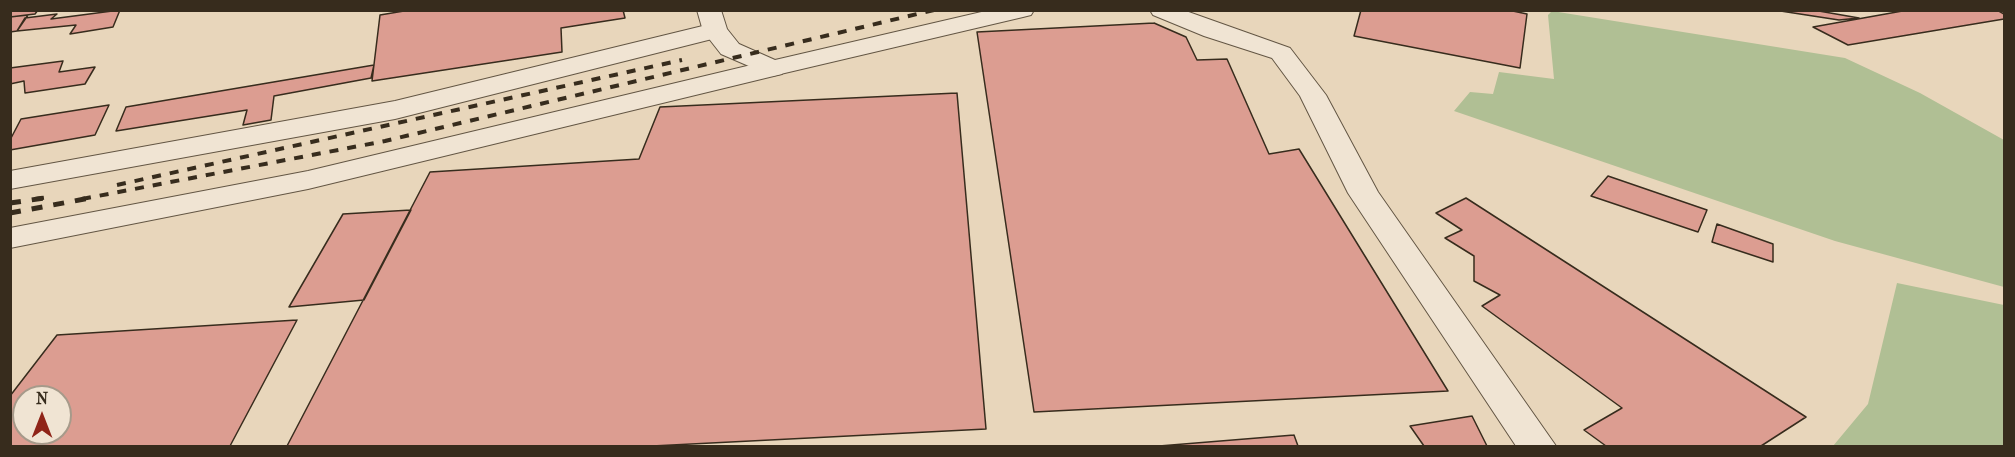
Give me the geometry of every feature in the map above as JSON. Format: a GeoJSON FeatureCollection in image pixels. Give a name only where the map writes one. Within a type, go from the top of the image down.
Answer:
{"type":"FeatureCollection","features":[{"type":"Feature","properties":{"kind":"street"},"geometry":{"type":"LineString","coordinates":[[10,238],[308,180],[1023,10]]}},
{"type":"Feature","properties":{"kind":"street"},"geometry":{"type":"LineString","coordinates":[[1161,10],[1213,31],[1281,53],[1314,94],[1364,193],[1537,447]]}},
{"type":"Feature","properties":{"kind":"street"},"geometry":{"type":"LineString","coordinates":[[10,180],[395,110],[712,21],[730,49],[772,68]]}},
{"type":"Feature","properties":{"kind":"green space"},"geometry":{"type":"Polygon","coordinates":[[[1552,11],[1845,58],[1920,93],[2004,140],[2004,287],[1835,241],[1454,111],[1470,92],[1493,94],[1499,72],[1554,79],[1548,15],[1552,11]]]}},
{"type":"Feature","properties":{"kind":"green space"},"geometry":{"type":"Polygon","coordinates":[[[1897,283],[2004,305],[2004,446],[1833,446],[1868,404],[1897,283]]]}},
{"type":"Feature","properties":{"kind":"building"},"geometry":{"type":"Polygon","coordinates":[[[10,10],[38,10],[35,14],[10,17],[10,10]]]}},
{"type":"Feature","properties":{"kind":"building"},"geometry":{"type":"Polygon","coordinates":[[[120,10],[113,27],[70,34],[76,25],[17,31],[25,18],[57,14],[51,19],[120,10]]]}},
{"type":"Feature","properties":{"kind":"building"},"geometry":{"type":"Polygon","coordinates":[[[410,10],[623,10],[625,18],[561,28],[562,52],[372,81],[380,15],[410,10]]]}},
{"type":"Feature","properties":{"kind":"building"},"geometry":{"type":"Polygon","coordinates":[[[1361,10],[1508,10],[1527,14],[1520,68],[1354,36],[1361,10]]]}},
{"type":"Feature","properties":{"kind":"building"},"geometry":{"type":"Polygon","coordinates":[[[1774,10],[1813,10],[1859,18],[1839,20],[1774,10]]]}},
{"type":"Feature","properties":{"kind":"building"},"geometry":{"type":"Polygon","coordinates":[[[1908,10],[1997,10],[2004,14],[2004,19],[1848,45],[1813,27],[1908,10]]]}},
{"type":"Feature","properties":{"kind":"building"},"geometry":{"type":"Polygon","coordinates":[[[28,15],[17,31],[10,32],[10,17],[28,15]]]}},
{"type":"Feature","properties":{"kind":"building"},"geometry":{"type":"Polygon","coordinates":[[[1154,23],[1186,37],[1197,60],[1227,59],[1269,154],[1299,149],[1448,391],[1034,412],[977,32],[1154,23]]]}},
{"type":"Feature","properties":{"kind":"building"},"geometry":{"type":"Polygon","coordinates":[[[63,61],[59,72],[95,67],[85,84],[25,93],[24,81],[10,84],[10,68],[63,61]]]}},
{"type":"Feature","properties":{"kind":"building"},"geometry":{"type":"Polygon","coordinates":[[[374,65],[371,78],[274,96],[271,120],[243,125],[247,110],[116,131],[126,107],[374,65]]]}},
{"type":"Feature","properties":{"kind":"building"},"geometry":{"type":"Polygon","coordinates":[[[957,93],[986,429],[652,446],[287,446],[430,172],[639,159],[660,107],[957,93]]]}},
{"type":"Feature","properties":{"kind":"building"},"geometry":{"type":"Polygon","coordinates":[[[109,105],[95,135],[10,150],[10,140],[21,119],[109,105]]]}},
{"type":"Feature","properties":{"kind":"building"},"geometry":{"type":"Polygon","coordinates":[[[1608,176],[1707,210],[1698,232],[1591,196],[1608,176]]]}},
{"type":"Feature","properties":{"kind":"building"},"geometry":{"type":"Polygon","coordinates":[[[1466,198],[1806,417],[1761,446],[1606,446],[1584,430],[1622,408],[1482,306],[1500,295],[1474,281],[1474,256],[1445,238],[1462,230],[1436,213],[1466,198]]]}},
{"type":"Feature","properties":{"kind":"building"},"geometry":{"type":"Polygon","coordinates":[[[411,210],[364,300],[289,307],[343,214],[411,210]]]}},
{"type":"Feature","properties":{"kind":"building"},"geometry":{"type":"Polygon","coordinates":[[[1717,224],[1773,244],[1773,262],[1712,242],[1717,224]]]}},
{"type":"Feature","properties":{"kind":"building"},"geometry":{"type":"Polygon","coordinates":[[[297,320],[230,446],[10,446],[10,396],[12,393],[12,445],[72,445],[72,385],[18,385],[57,335],[297,320]]]}},
{"type":"Feature","properties":{"kind":"building"},"geometry":{"type":"Polygon","coordinates":[[[1472,416],[1487,446],[1424,446],[1410,426],[1472,416]]]}},
{"type":"Feature","properties":{"kind":"building"},"geometry":{"type":"Polygon","coordinates":[[[1294,435],[1298,446],[1159,446],[1294,435]]]}},
{"type":"Feature","properties":{"kind":"railway"},"geometry":{"type":"LineString","coordinates":[[82,199],[385,141],[934,10]]}},
{"type":"Feature","properties":{"kind":"railway"},"geometry":{"type":"LineString","coordinates":[[117,185],[682,60]]}},
{"type":"Feature","properties":{"kind":"railway"},"geometry":{"type":"LineString","coordinates":[[35,199],[49,197]]}},
{"type":"Feature","properties":{"kind":"railway"},"geometry":{"type":"LineString","coordinates":[[10,203],[45,198]]}},
{"type":"Feature","properties":{"kind":"railway"},"geometry":{"type":"LineString","coordinates":[[10,213],[90,198]]}}]}
